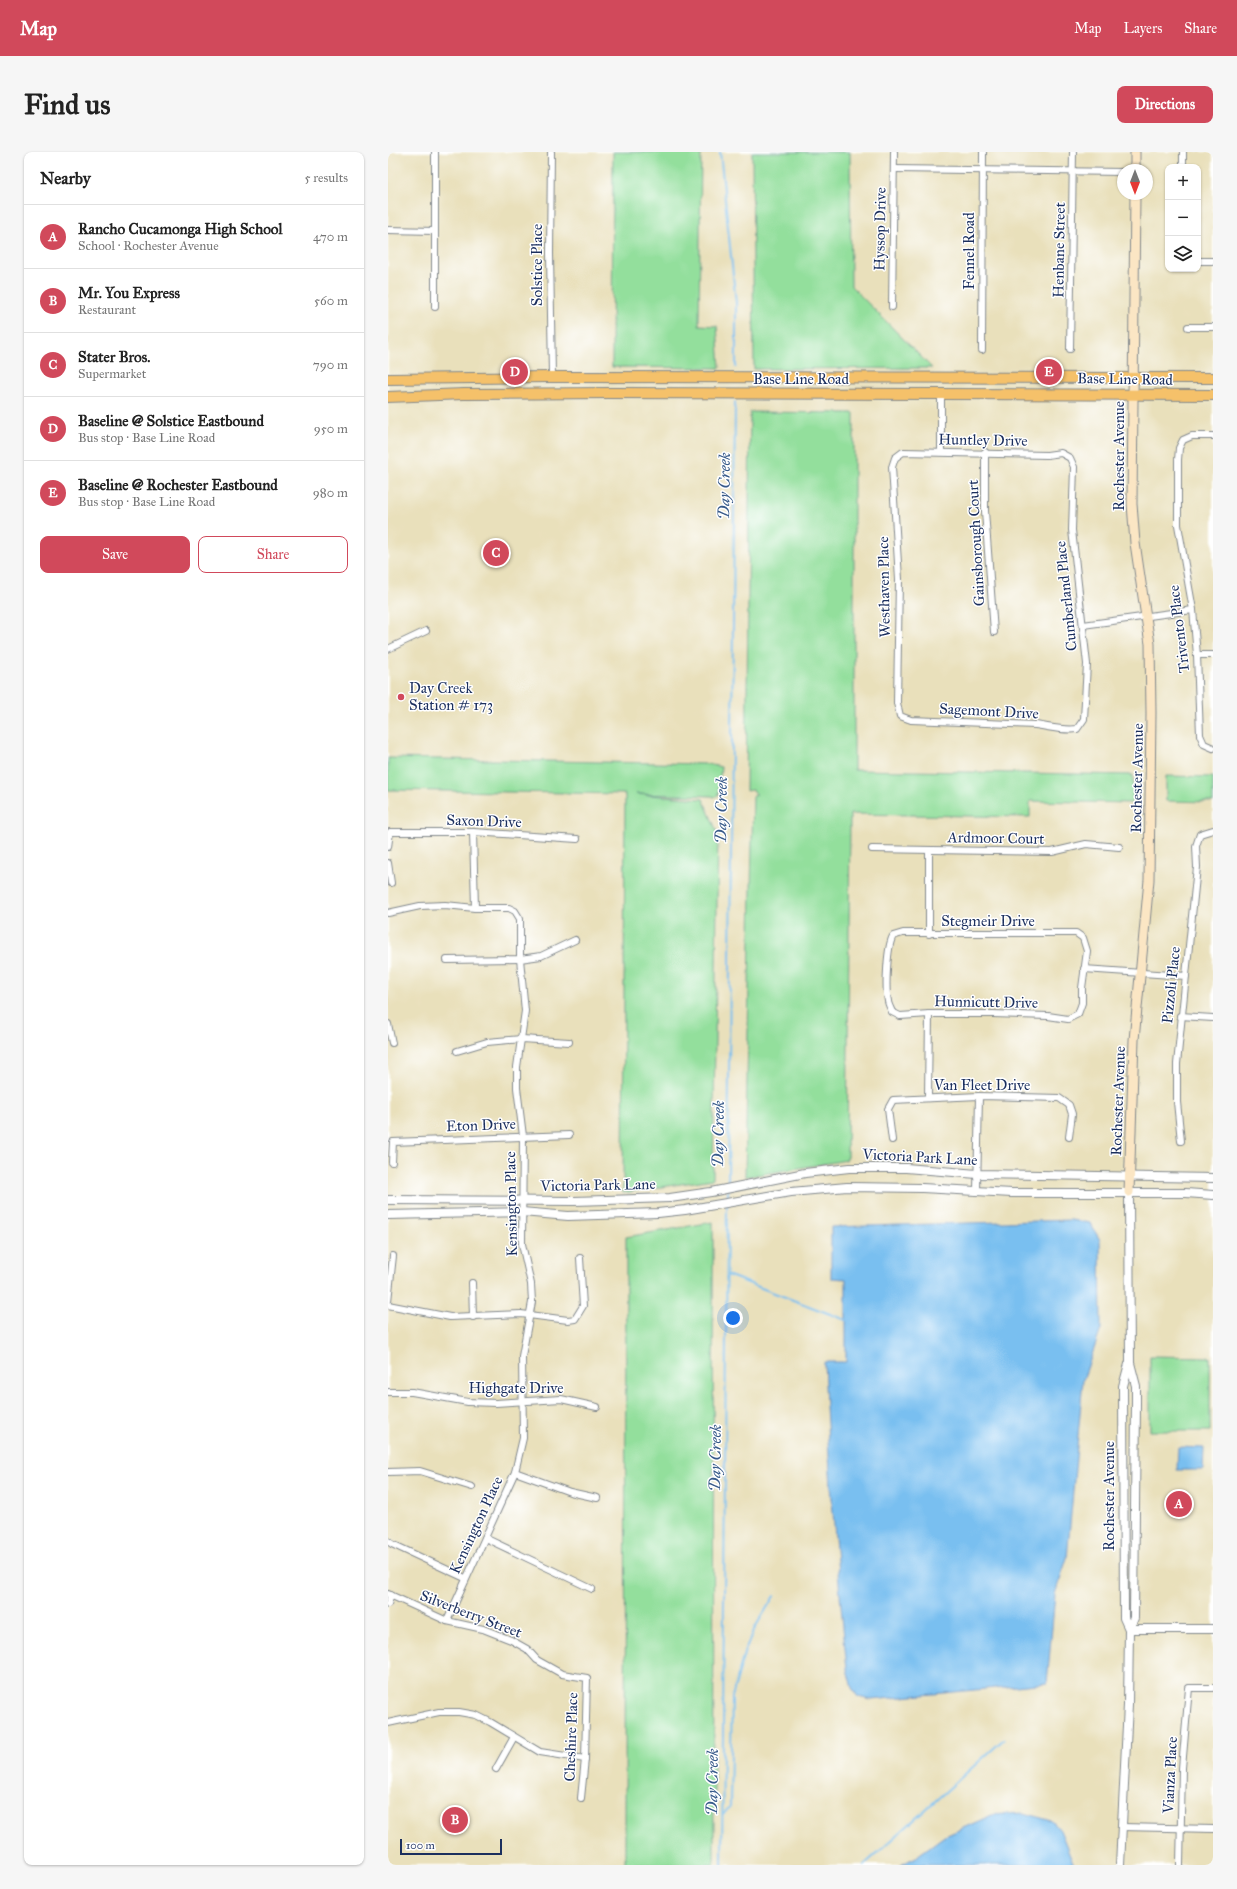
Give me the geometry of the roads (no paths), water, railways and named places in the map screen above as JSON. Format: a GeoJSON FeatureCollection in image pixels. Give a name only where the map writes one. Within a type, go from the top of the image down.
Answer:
{"type":"FeatureCollection","features":[{"type":"Feature","properties":{"kind":"main road"},"geometry":{"type":"LineString","coordinates":[[1135,152],[1135,164]]}},
{"type":"Feature","properties":{"kind":"main road","name":"Rochester Avenue"},"geometry":{"type":"LineString","coordinates":[[1129,1192],[1134,1040],[1149,887],[1150,853],[1151,678],[1147,617],[1133,516],[1135,200]]}},
{"type":"Feature","properties":{"kind":"main road","name":"Base Line Road"},"geometry":{"type":"LineString","coordinates":[[388,379],[552,377],[1213,378]]}},
{"type":"Feature","properties":{"kind":"main road","name":"Base Line Road"},"geometry":{"type":"LineString","coordinates":[[388,398],[464,394],[1213,395]]}},
{"type":"Feature","properties":{"kind":"street"},"geometry":{"type":"LineString","coordinates":[[435,307],[436,152]]}},
{"type":"Feature","properties":{"kind":"street","name":"Solstice Place"},"geometry":{"type":"LineString","coordinates":[[551,152],[550,253],[552,377]]}},
{"type":"Feature","properties":{"kind":"street","name":"Hyssop Drive"},"geometry":{"type":"LineString","coordinates":[[892,307],[894,152]]}},
{"type":"Feature","properties":{"kind":"street","name":"Fennel Road"},"geometry":{"type":"LineString","coordinates":[[982,350],[983,152]]}},
{"type":"Feature","properties":{"kind":"street","name":"Henbane Street"},"geometry":{"type":"LineString","coordinates":[[1070,349],[1073,152]]}},
{"type":"Feature","properties":{"kind":"street"},"geometry":{"type":"LineString","coordinates":[[1183,152],[1183,164]]}},
{"type":"Feature","properties":{"kind":"street"},"geometry":{"type":"LineString","coordinates":[[894,170],[1117,172]]}},
{"type":"Feature","properties":{"kind":"street"},"geometry":{"type":"LineString","coordinates":[[388,230],[435,231]]}},
{"type":"Feature","properties":{"kind":"street"},"geometry":{"type":"LineString","coordinates":[[1201,261],[1213,261]]}},
{"type":"Feature","properties":{"kind":"street"},"geometry":{"type":"LineString","coordinates":[[1188,327],[1213,327]]}},
{"type":"Feature","properties":{"kind":"street"},"geometry":{"type":"LineString","coordinates":[[941,394],[941,452]]}},
{"type":"Feature","properties":{"kind":"street","name":"Trivento Place"},"geometry":{"type":"LineString","coordinates":[[1213,436],[1192,436],[1183,440],[1179,448],[1178,460],[1178,526],[1193,610],[1197,656],[1200,736],[1204,744],[1213,748]]}},
{"type":"Feature","properties":{"kind":"street","name":"Huntley Drive"},"geometry":{"type":"LineString","coordinates":[[895,458],[902,452],[985,452],[1047,455],[1061,453],[1070,458]]}},
{"type":"Feature","properties":{"kind":"street","name":"Gainsborough Court"},"geometry":{"type":"LineString","coordinates":[[985,452],[985,511],[994,632]]}},
{"type":"Feature","properties":{"kind":"street","name":"Westhaven Place"},"geometry":{"type":"LineString","coordinates":[[895,458],[892,467],[899,579],[897,703],[900,716]]}},
{"type":"Feature","properties":{"kind":"street","name":"Cumberland Place"},"geometry":{"type":"LineString","coordinates":[[1070,458],[1074,467],[1072,530],[1086,664],[1084,719],[1077,729]]}},
{"type":"Feature","properties":{"kind":"street"},"geometry":{"type":"LineString","coordinates":[[1083,625],[1193,610]]}},
{"type":"Feature","properties":{"kind":"street"},"geometry":{"type":"LineString","coordinates":[[388,649],[426,631]]}},
{"type":"Feature","properties":{"kind":"street"},"geometry":{"type":"LineString","coordinates":[[1197,656],[1213,655]]}},
{"type":"Feature","properties":{"kind":"street","name":"Sagemont Drive"},"geometry":{"type":"LineString","coordinates":[[900,716],[911,720],[1036,725],[1066,730],[1077,729]]}},
{"type":"Feature","properties":{"kind":"street","name":"Pizzoli Place"},"geometry":{"type":"LineString","coordinates":[[1181,1141],[1177,1087],[1180,1016],[1198,867],[1196,846],[1200,834],[1213,830]]}},
{"type":"Feature","properties":{"kind":"street","name":"Saxon Drive"},"geometry":{"type":"LineString","coordinates":[[388,847],[390,832],[473,832],[577,839]]}},
{"type":"Feature","properties":{"kind":"street"},"geometry":{"type":"LineString","coordinates":[[388,913],[432,904],[475,908],[473,832]]}},
{"type":"Feature","properties":{"kind":"street","name":"Ardmoor Court"},"geometry":{"type":"LineString","coordinates":[[872,849],[1052,852],[1086,844],[1119,847]]}},
{"type":"Feature","properties":{"kind":"street"},"geometry":{"type":"LineString","coordinates":[[929,850],[929,934]]}},
{"type":"Feature","properties":{"kind":"street"},"geometry":{"type":"LineString","coordinates":[[388,863],[391,883]]}},
{"type":"Feature","properties":{"kind":"street","name":"Kensington Place"},"geometry":{"type":"LineString","coordinates":[[447,1621],[465,1578],[515,1472],[523,1438],[524,1401],[522,1356],[530,1314],[532,1293],[524,1256],[522,1212],[523,1136],[517,1088],[517,1067],[525,1011],[520,959],[521,925],[518,914],[509,908],[475,908]]}},
{"type":"Feature","properties":{"kind":"street","name":"Stegmeir Drive"},"geometry":{"type":"LineString","coordinates":[[892,1012],[888,1000],[889,943],[893,936],[903,933],[1076,933],[1083,938],[1086,951],[1084,969]]}},
{"type":"Feature","properties":{"kind":"street"},"geometry":{"type":"LineString","coordinates":[[447,960],[520,959],[541,956],[576,940]]}},
{"type":"Feature","properties":{"kind":"street"},"geometry":{"type":"LineString","coordinates":[[1084,969],[1186,976]]}},
{"type":"Feature","properties":{"kind":"street","name":"Hunnicutt Drive"},"geometry":{"type":"LineString","coordinates":[[892,1012],[900,1016],[929,1014],[993,1014],[1048,1016],[1068,1019],[1078,1014],[1082,1003],[1084,969]]}},
{"type":"Feature","properties":{"kind":"street"},"geometry":{"type":"LineString","coordinates":[[928,1098],[929,1014]]}},
{"type":"Feature","properties":{"kind":"street"},"geometry":{"type":"LineString","coordinates":[[1180,1016],[1213,1018]]}},
{"type":"Feature","properties":{"kind":"street"},"geometry":{"type":"LineString","coordinates":[[388,1024],[392,1042]]}},
{"type":"Feature","properties":{"kind":"street"},"geometry":{"type":"LineString","coordinates":[[457,1051],[487,1042],[522,1039],[569,1042]]}},
{"type":"Feature","properties":{"kind":"street"},"geometry":{"type":"LineString","coordinates":[[977,1191],[978,1096]]}},
{"type":"Feature","properties":{"kind":"street","name":"Van Fleet Drive"},"geometry":{"type":"LineString","coordinates":[[892,1140],[888,1109],[893,1100],[978,1096],[1059,1098],[1069,1105],[1072,1114],[1069,1138]]}},
{"type":"Feature","properties":{"kind":"street","name":"Eton Drive"},"geometry":{"type":"LineString","coordinates":[[392,1162],[393,1142],[569,1135]]}},
{"type":"Feature","properties":{"kind":"street","name":"Victoria Park Lane"},"geometry":{"type":"LineString","coordinates":[[388,1200],[636,1200],[670,1198],[711,1192],[805,1173],[849,1168],[906,1168],[978,1174],[1213,1178]]}},
{"type":"Feature","properties":{"kind":"street","name":"Victoria Park Lane"},"geometry":{"type":"LineString","coordinates":[[388,1215],[522,1212],[568,1216],[643,1214],[684,1210],[791,1192],[828,1188],[899,1187],[1033,1193],[1129,1192],[1213,1195]]}},
{"type":"Feature","properties":{"kind":"street","name":"Rochester Avenue"},"geometry":{"type":"LineString","coordinates":[[1120,1865],[1128,1705],[1129,1629],[1134,1618],[1136,1386],[1130,1363],[1129,1192]]}},
{"type":"Feature","properties":{"kind":"street"},"geometry":{"type":"LineString","coordinates":[[388,1301],[393,1256]]}},
{"type":"Feature","properties":{"kind":"street"},"geometry":{"type":"LineString","coordinates":[[388,1305],[450,1317],[530,1314],[568,1320],[575,1319],[580,1314],[583,1306],[580,1258]]}},
{"type":"Feature","properties":{"kind":"street"},"geometry":{"type":"LineString","coordinates":[[472,1283],[473,1316]]}},
{"type":"Feature","properties":{"kind":"street","name":"Rochester Avenue"},"geometry":{"type":"LineString","coordinates":[[1129,1629],[1124,1618],[1123,1386],[1130,1363]]}},
{"type":"Feature","properties":{"kind":"street","name":"Highgate Drive"},"geometry":{"type":"LineString","coordinates":[[388,1392],[412,1392],[468,1402],[561,1399],[597,1406]]}},
{"type":"Feature","properties":{"kind":"street"},"geometry":{"type":"LineString","coordinates":[[388,1472],[420,1471],[472,1487]]}},
{"type":"Feature","properties":{"kind":"street"},"geometry":{"type":"LineString","coordinates":[[515,1472],[570,1492],[597,1498]]}},
{"type":"Feature","properties":{"kind":"street"},"geometry":{"type":"LineString","coordinates":[[485,1538],[592,1589]]}},
{"type":"Feature","properties":{"kind":"street"},"geometry":{"type":"LineString","coordinates":[[388,1541],[465,1578]]}},
{"type":"Feature","properties":{"kind":"street"},"geometry":{"type":"LineString","coordinates":[[388,1604],[390,1595]]}},
{"type":"Feature","properties":{"kind":"street","name":"Silverberry Street"},"geometry":{"type":"LineString","coordinates":[[390,1595],[447,1621],[483,1629],[511,1640],[526,1650],[537,1660],[562,1674],[587,1678]]}},
{"type":"Feature","properties":{"kind":"street"},"geometry":{"type":"LineString","coordinates":[[1129,1629],[1213,1629]]}},
{"type":"Feature","properties":{"kind":"street","name":"Cheshire Place"},"geometry":{"type":"LineString","coordinates":[[581,1798],[585,1758],[587,1678]]}},
{"type":"Feature","properties":{"kind":"street","name":"Vianza Place"},"geometry":{"type":"LineString","coordinates":[[1180,1865],[1182,1768],[1190,1688],[1213,1688]]}},
{"type":"Feature","properties":{"kind":"street"},"geometry":{"type":"LineString","coordinates":[[388,1723],[439,1712],[459,1712],[476,1715],[540,1752],[585,1758]]}},
{"type":"Feature","properties":{"kind":"street"},"geometry":{"type":"LineString","coordinates":[[496,1769],[514,1737]]}},
{"type":"Feature","properties":{"kind":"street"},"geometry":{"type":"LineString","coordinates":[[1121,1827],[1213,1829]]}},
{"type":"Feature","properties":{"kind":"water"},"geometry":{"type":"Polygon","coordinates":[[[1071,1220],[1090,1223],[1100,1240],[1101,1329],[1083,1380],[1067,1558],[1055,1594],[1047,1683],[871,1700],[858,1697],[852,1688],[847,1669],[830,1477],[824,1362],[846,1362],[846,1279],[831,1278],[831,1227],[1071,1220]]]}},
{"type":"Feature","properties":{"kind":"water"},"geometry":{"type":"Polygon","coordinates":[[[1178,1447],[1204,1448],[1203,1470],[1177,1470],[1178,1447]]]}},
{"type":"Feature","properties":{"kind":"water"},"geometry":{"type":"Polygon","coordinates":[[[1023,1813],[1052,1821],[1060,1830],[1074,1865],[901,1865],[917,1856],[943,1837],[992,1815],[1023,1813]]]}},
{"type":"Feature","properties":{"kind":"waterway","name":"Day Creek"},"geometry":{"type":"LineString","coordinates":[[720,152],[736,303],[736,367]]}},
{"type":"Feature","properties":{"kind":"waterway","name":"Day Creek"},"geometry":{"type":"LineString","coordinates":[[728,1186],[735,402]]}},
{"type":"Feature","properties":{"kind":"waterway","name":"Day Creek"},"geometry":{"type":"LineString","coordinates":[[728,1190],[728,1200]]}},
{"type":"Feature","properties":{"kind":"waterway","name":"Day Creek"},"geometry":{"type":"LineString","coordinates":[[722,1865],[727,1204]]}},
{"type":"Feature","properties":{"kind":"waterway"},"geometry":{"type":"LineString","coordinates":[[727,1275],[846,1320]]}},
{"type":"Feature","properties":{"kind":"waterway"},"geometry":{"type":"LineString","coordinates":[[723,1815],[730,1806],[732,1697],[745,1650],[756,1626],[774,1596]]}},
{"type":"Feature","properties":{"kind":"waterway"},"geometry":{"type":"LineString","coordinates":[[864,1865],[1004,1739]]}},
{"type":"Feature","properties":{"kind":"place","name":"Baseline @ Solstice Eastbound"},"geometry":{"type":"Point","coordinates":[515,372]}},
{"type":"Feature","properties":{"kind":"place","name":"Baseline @ Rochester Eastbound"},"geometry":{"type":"Point","coordinates":[1049,372]}},
{"type":"Feature","properties":{"kind":"place","name":"Stater Bros."},"geometry":{"type":"Point","coordinates":[496,553]}},
{"type":"Feature","properties":{"kind":"place","name":"Day Creek Station # 173"},"geometry":{"type":"Point","coordinates":[401,697]}},
{"type":"Feature","properties":{"kind":"place","name":"Rancho Cucamonga High School"},"geometry":{"type":"Point","coordinates":[1179,1504]}},
{"type":"Feature","properties":{"kind":"place","name":"Mr. You Express"},"geometry":{"type":"Point","coordinates":[455,1820]}}]}
